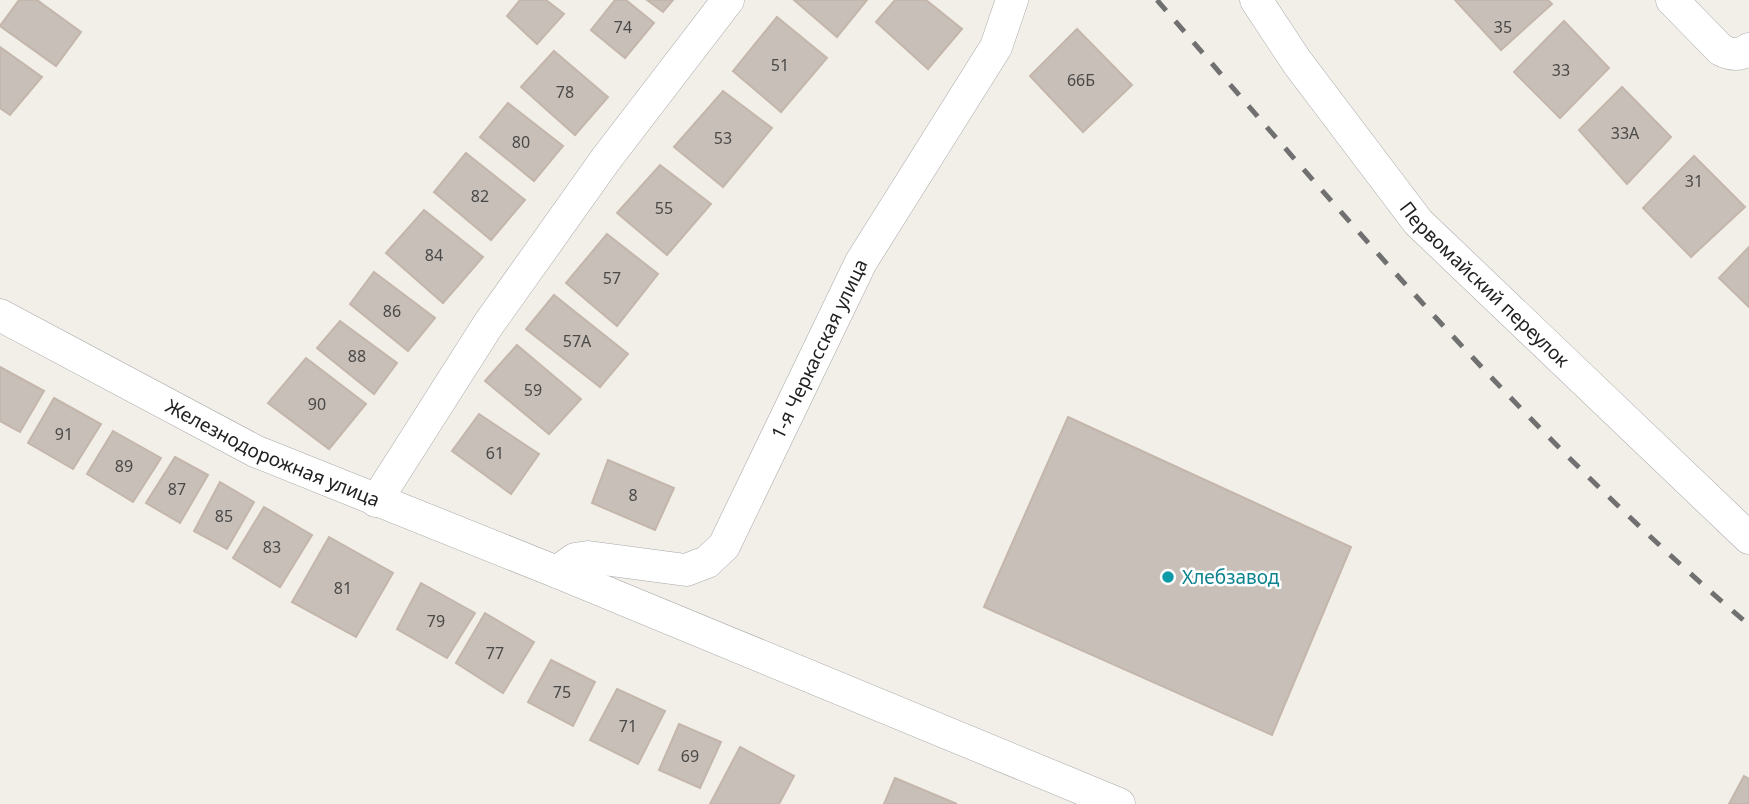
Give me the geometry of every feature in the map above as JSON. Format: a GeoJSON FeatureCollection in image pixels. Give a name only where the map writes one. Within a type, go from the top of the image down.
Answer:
{"type":"FeatureCollection","features":[{"type":"Feature","properties":{"kind":"street"},"geometry":{"type":"LineString","coordinates":[[376,501],[488,325],[606,159],[728,0]]}},
{"type":"Feature","properties":{"kind":"street","name":"1-я Черкасская улица"},"geometry":{"type":"LineString","coordinates":[[557,572],[575,559],[588,557],[686,570],[707,562],[724,547],[861,262],[996,47],[1012,0]]}},
{"type":"Feature","properties":{"kind":"street","name":"Первомайский переулок"},"geometry":{"type":"LineString","coordinates":[[1256,0],[1297,62],[1418,222],[1749,538]]}},
{"type":"Feature","properties":{"kind":"street"},"geometry":{"type":"LineString","coordinates":[[1672,0],[1721,50],[1730,54],[1743,54],[1749,49]]}},
{"type":"Feature","properties":{"kind":"street","name":"Железнодорожная улица"},"geometry":{"type":"LineString","coordinates":[[0,315],[255,451],[557,572],[1119,804]]}},
{"type":"Feature","properties":{"kind":"building"},"geometry":{"type":"Polygon","coordinates":[[[19,0],[37,0],[81,32],[56,66],[0,26],[19,0]]]}},
{"type":"Feature","properties":{"kind":"building"},"geometry":{"type":"Polygon","coordinates":[[[520,0],[546,0],[564,14],[537,44],[507,16],[520,0]]]}},
{"type":"Feature","properties":{"kind":"building"},"geometry":{"type":"Polygon","coordinates":[[[615,0],[626,0],[654,23],[625,58],[591,30],[615,0]]]}},
{"type":"Feature","properties":{"kind":"building"},"geometry":{"type":"Polygon","coordinates":[[[647,0],[673,0],[663,12],[647,0]]]}},
{"type":"Feature","properties":{"kind":"building"},"geometry":{"type":"Polygon","coordinates":[[[794,0],[867,0],[837,37],[794,0]]]}},
{"type":"Feature","properties":{"kind":"building"},"geometry":{"type":"Polygon","coordinates":[[[895,0],[926,0],[962,29],[928,69],[876,22],[895,0]]]}},
{"type":"Feature","properties":{"kind":"building"},"geometry":{"type":"Polygon","coordinates":[[[1455,0],[1548,0],[1552,4],[1501,50],[1455,0]]]}},
{"type":"Feature","properties":{"kind":"building"},"geometry":{"type":"Polygon","coordinates":[[[777,17],[827,58],[781,112],[733,71],[777,17]]]}},
{"type":"Feature","properties":{"kind":"building"},"geometry":{"type":"Polygon","coordinates":[[[1564,21],[1609,68],[1560,118],[1514,72],[1564,21]]]}},
{"type":"Feature","properties":{"kind":"building"},"geometry":{"type":"Polygon","coordinates":[[[1077,29],[1132,85],[1083,132],[1030,76],[1077,29]]]}},
{"type":"Feature","properties":{"kind":"building"},"geometry":{"type":"Polygon","coordinates":[[[0,47],[42,77],[10,115],[0,108],[0,47]]]}},
{"type":"Feature","properties":{"kind":"building"},"geometry":{"type":"Polygon","coordinates":[[[554,51],[608,97],[575,135],[521,87],[554,51]]]}},
{"type":"Feature","properties":{"kind":"building"},"geometry":{"type":"Polygon","coordinates":[[[1622,87],[1671,137],[1627,184],[1579,130],[1622,87]]]}},
{"type":"Feature","properties":{"kind":"building"},"geometry":{"type":"Polygon","coordinates":[[[723,91],[772,128],[723,187],[674,147],[723,91]]]}},
{"type":"Feature","properties":{"kind":"building"},"geometry":{"type":"Polygon","coordinates":[[[508,103],[563,146],[534,181],[480,137],[508,103]]]}},
{"type":"Feature","properties":{"kind":"building"},"geometry":{"type":"Polygon","coordinates":[[[466,153],[525,200],[491,240],[434,192],[466,153]]]}},
{"type":"Feature","properties":{"kind":"building"},"geometry":{"type":"Polygon","coordinates":[[[1694,156],[1745,207],[1691,257],[1643,208],[1694,156]]]}},
{"type":"Feature","properties":{"kind":"building"},"geometry":{"type":"Polygon","coordinates":[[[660,165],[711,204],[667,255],[617,213],[660,165]]]}},
{"type":"Feature","properties":{"kind":"building"},"geometry":{"type":"Polygon","coordinates":[[[424,210],[483,257],[443,303],[386,253],[424,210]]]}},
{"type":"Feature","properties":{"kind":"building"},"geometry":{"type":"Polygon","coordinates":[[[607,234],[658,274],[617,326],[566,283],[607,234]]]}},
{"type":"Feature","properties":{"kind":"building"},"geometry":{"type":"Polygon","coordinates":[[[1749,247],[1749,307],[1719,278],[1749,247]]]}},
{"type":"Feature","properties":{"kind":"building"},"geometry":{"type":"Polygon","coordinates":[[[374,272],[435,318],[408,351],[350,304],[374,272]]]}},
{"type":"Feature","properties":{"kind":"building"},"geometry":{"type":"Polygon","coordinates":[[[554,295],[628,354],[600,387],[526,329],[554,295]]]}},
{"type":"Feature","properties":{"kind":"building"},"geometry":{"type":"Polygon","coordinates":[[[340,321],[397,363],[374,394],[317,348],[340,321]]]}},
{"type":"Feature","properties":{"kind":"building"},"geometry":{"type":"Polygon","coordinates":[[[517,345],[581,399],[549,434],[485,381],[517,345]]]}},
{"type":"Feature","properties":{"kind":"building"},"geometry":{"type":"Polygon","coordinates":[[[306,358],[366,404],[329,449],[268,403],[306,358]]]}},
{"type":"Feature","properties":{"kind":"building"},"geometry":{"type":"Polygon","coordinates":[[[0,367],[44,391],[20,432],[0,421],[0,367]]]}},
{"type":"Feature","properties":{"kind":"building"},"geometry":{"type":"Polygon","coordinates":[[[54,398],[101,424],[73,469],[28,443],[54,398]]]}},
{"type":"Feature","properties":{"kind":"building"},"geometry":{"type":"Polygon","coordinates":[[[479,414],[539,454],[511,494],[452,451],[479,414]]]}},
{"type":"Feature","properties":{"kind":"building","name":"Хлебзавод"},"geometry":{"type":"Polygon","coordinates":[[[1068,417],[1351,547],[1272,735],[984,607],[1068,417]]]}},
{"type":"Feature","properties":{"kind":"building"},"geometry":{"type":"Polygon","coordinates":[[[113,431],[161,458],[133,502],[87,474],[113,431]]]}},
{"type":"Feature","properties":{"kind":"building"},"geometry":{"type":"Polygon","coordinates":[[[175,457],[208,475],[180,523],[146,503],[175,457]]]}},
{"type":"Feature","properties":{"kind":"building"},"geometry":{"type":"Polygon","coordinates":[[[608,460],[674,488],[655,530],[592,503],[608,460]]]}},
{"type":"Feature","properties":{"kind":"building"},"geometry":{"type":"Polygon","coordinates":[[[220,482],[254,502],[227,549],[194,531],[220,482]]]}},
{"type":"Feature","properties":{"kind":"building"},"geometry":{"type":"Polygon","coordinates":[[[264,507],[312,535],[280,587],[233,558],[264,507]]]}},
{"type":"Feature","properties":{"kind":"building"},"geometry":{"type":"Polygon","coordinates":[[[329,537],[393,573],[356,637],[292,602],[329,537]]]}},
{"type":"Feature","properties":{"kind":"building"},"geometry":{"type":"Polygon","coordinates":[[[421,583],[475,613],[447,658],[397,629],[421,583]]]}},
{"type":"Feature","properties":{"kind":"building"},"geometry":{"type":"Polygon","coordinates":[[[485,613],[534,642],[503,693],[456,663],[485,613]]]}},
{"type":"Feature","properties":{"kind":"building"},"geometry":{"type":"Polygon","coordinates":[[[551,660],[595,682],[573,726],[528,702],[551,660]]]}},
{"type":"Feature","properties":{"kind":"building"},"geometry":{"type":"Polygon","coordinates":[[[617,689],[665,711],[638,764],[590,740],[617,689]]]}},
{"type":"Feature","properties":{"kind":"building"},"geometry":{"type":"Polygon","coordinates":[[[679,724],[721,742],[700,788],[659,770],[679,724]]]}},
{"type":"Feature","properties":{"kind":"building"},"geometry":{"type":"Polygon","coordinates":[[[740,747],[794,776],[779,804],[710,804],[740,747]]]}},
{"type":"Feature","properties":{"kind":"building"},"geometry":{"type":"Polygon","coordinates":[[[1744,776],[1749,779],[1749,804],[1729,804],[1744,776]]]}},
{"type":"Feature","properties":{"kind":"building"},"geometry":{"type":"Polygon","coordinates":[[[895,778],[957,804],[884,804],[895,778]]]}},
{"type":"Feature","properties":{"kind":"railway"},"geometry":{"type":"LineString","coordinates":[[1157,0],[1441,324],[1591,479],[1669,554],[1749,625]]}},
{"type":"Feature","properties":{"kind":"place","name":"Хлебзавод"},"geometry":{"type":"Point","coordinates":[1168,577]}}]}
